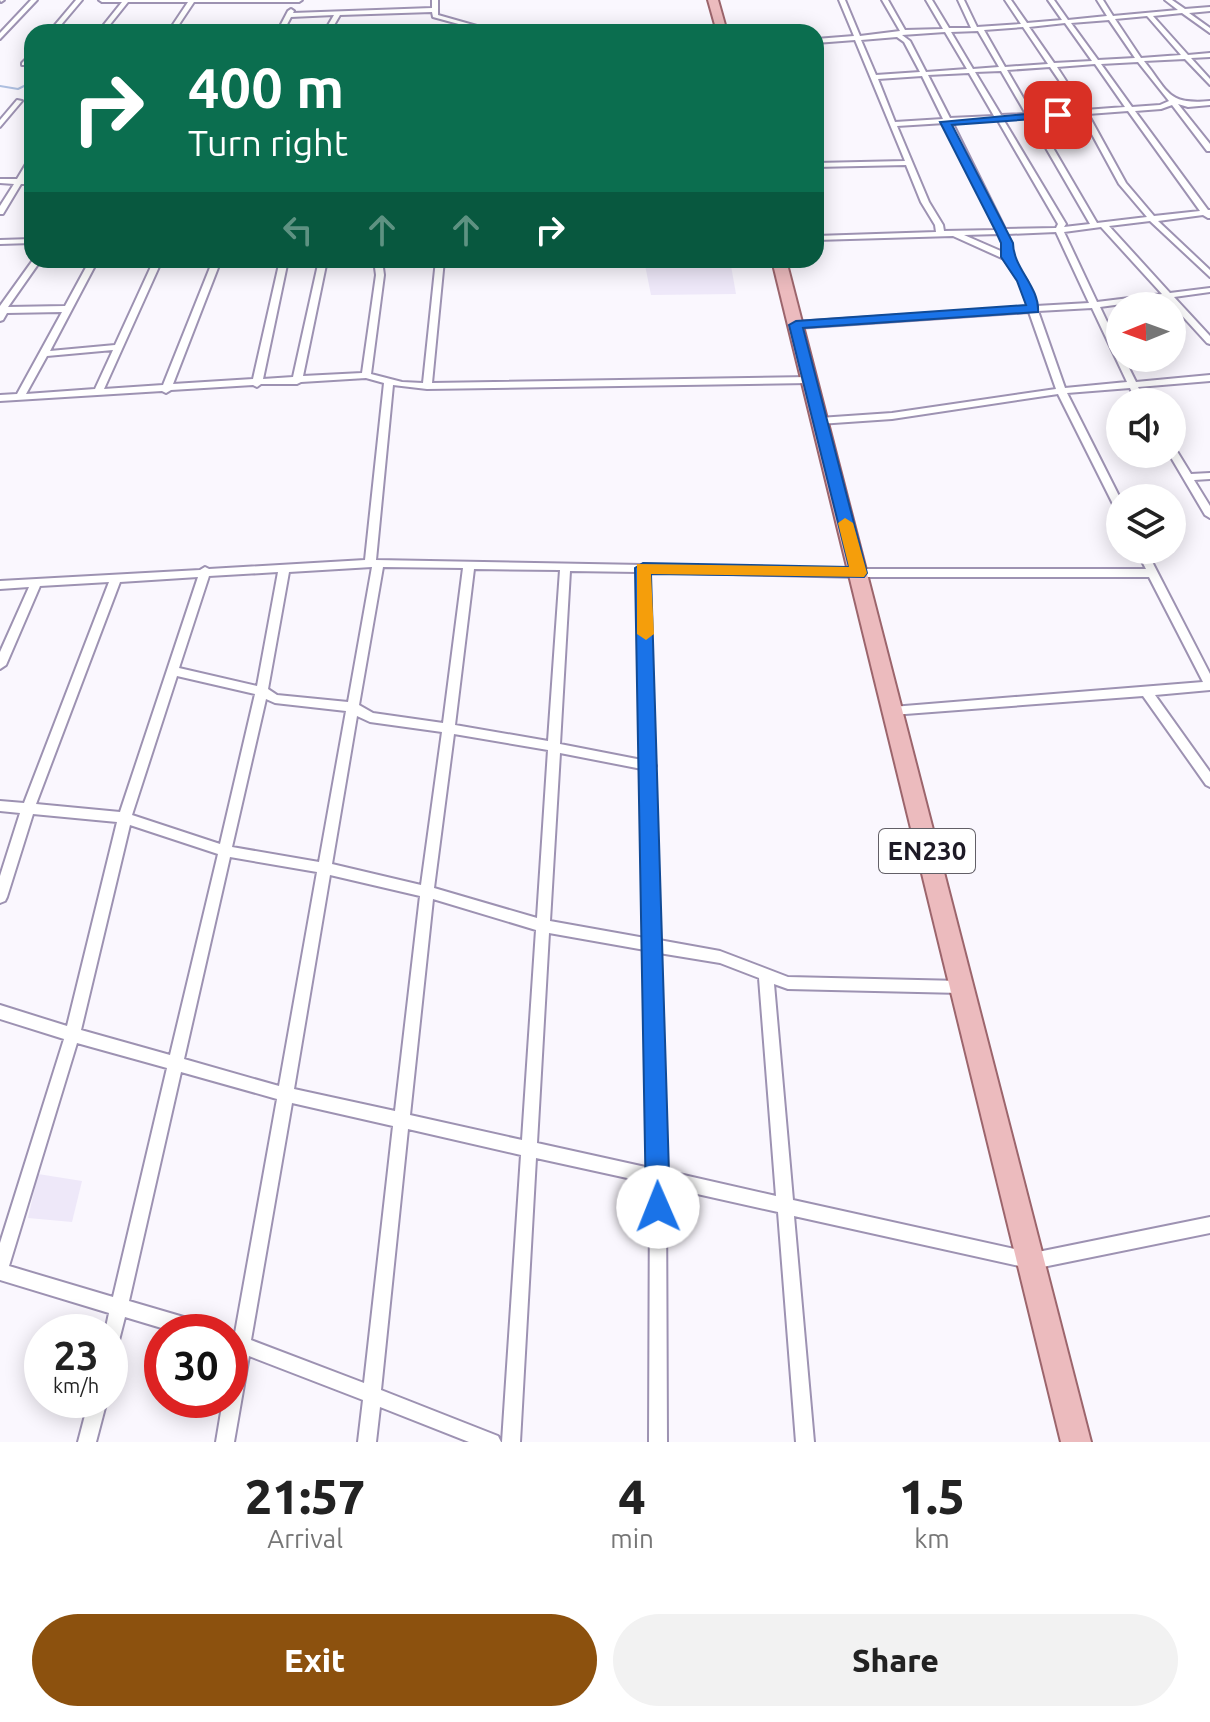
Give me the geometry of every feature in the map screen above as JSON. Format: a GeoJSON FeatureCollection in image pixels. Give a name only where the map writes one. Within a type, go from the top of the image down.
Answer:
{"type":"FeatureCollection","features":[{"type":"Feature","properties":{"kind":"main road"},"geometry":{"type":"LineString","coordinates":[[713,0],[720,24]]}},
{"type":"Feature","properties":{"kind":"main road","name":"EN230"},"geometry":{"type":"LineString","coordinates":[[781,268],[1076,1442]]}},
{"type":"Feature","properties":{"kind":"street"},"geometry":{"type":"LineString","coordinates":[[0,37],[34,0]]}},
{"type":"Feature","properties":{"kind":"street"},"geometry":{"type":"LineString","coordinates":[[59,24],[79,0]]}},
{"type":"Feature","properties":{"kind":"street"},"geometry":{"type":"LineString","coordinates":[[102,0],[296,0],[284,24]]}},
{"type":"Feature","properties":{"kind":"street"},"geometry":{"type":"LineString","coordinates":[[107,24],[126,0]]}},
{"type":"Feature","properties":{"kind":"street"},"geometry":{"type":"LineString","coordinates":[[435,0],[435,16],[453,24]]}},
{"type":"Feature","properties":{"kind":"street"},"geometry":{"type":"LineString","coordinates":[[842,0],[925,202],[939,225],[940,235]]}},
{"type":"Feature","properties":{"kind":"street"},"geometry":{"type":"LineString","coordinates":[[885,0],[1002,232],[1007,243],[1007,257]]}},
{"type":"Feature","properties":{"kind":"street"},"geometry":{"type":"LineString","coordinates":[[929,0],[1062,224],[1059,230]]}},
{"type":"Feature","properties":{"kind":"street"},"geometry":{"type":"LineString","coordinates":[[961,0],[1098,225],[1161,292]]}},
{"type":"Feature","properties":{"kind":"street"},"geometry":{"type":"LineString","coordinates":[[1008,0],[1050,68],[1083,113],[1123,184],[1153,220],[1210,275]]}},
{"type":"Feature","properties":{"kind":"street"},"geometry":{"type":"LineString","coordinates":[[1051,0],[1067,20],[1065,24]]}},
{"type":"Feature","properties":{"kind":"street"},"geometry":{"type":"LineString","coordinates":[[1100,0],[1109,19],[1210,149]]}},
{"type":"Feature","properties":{"kind":"street"},"geometry":{"type":"LineString","coordinates":[[1168,0],[1210,31]]}},
{"type":"Feature","properties":{"kind":"street"},"geometry":{"type":"LineString","coordinates":[[176,24],[191,1]]}},
{"type":"Feature","properties":{"kind":"street"},"geometry":{"type":"LineString","coordinates":[[824,41],[1065,24],[1210,9]]}},
{"type":"Feature","properties":{"kind":"street"},"geometry":{"type":"LineString","coordinates":[[289,15],[433,10]]}},
{"type":"Feature","properties":{"kind":"street"},"geometry":{"type":"LineString","coordinates":[[332,24],[337,15]]}},
{"type":"Feature","properties":{"kind":"street"},"geometry":{"type":"LineString","coordinates":[[1150,16],[1210,83]]}},
{"type":"Feature","properties":{"kind":"street"},"geometry":{"type":"LineString","coordinates":[[1065,24],[1099,63],[1208,215]]}},
{"type":"Feature","properties":{"kind":"street"},"geometry":{"type":"LineString","coordinates":[[875,77],[1050,68],[1210,55]]}},
{"type":"Feature","properties":{"kind":"street"},"geometry":{"type":"LineString","coordinates":[[0,125],[19,101]]}},
{"type":"Feature","properties":{"kind":"street"},"geometry":{"type":"LineString","coordinates":[[893,124],[1161,107],[1175,101],[1188,105],[1210,103]]}},
{"type":"Feature","properties":{"kind":"street"},"geometry":{"type":"LineString","coordinates":[[824,165],[909,163]]}},
{"type":"Feature","properties":{"kind":"street"},"geometry":{"type":"LineString","coordinates":[[0,212],[24,174]]}},
{"type":"Feature","properties":{"kind":"street"},"geometry":{"type":"LineString","coordinates":[[0,181],[24,182]]}},
{"type":"Feature","properties":{"kind":"street"},"geometry":{"type":"LineString","coordinates":[[824,238],[1059,230],[1208,215]]}},
{"type":"Feature","properties":{"kind":"street"},"geometry":{"type":"LineString","coordinates":[[1059,230],[1132,388]]}},
{"type":"Feature","properties":{"kind":"street"},"geometry":{"type":"LineString","coordinates":[[954,234],[978,247],[998,250],[1007,257],[1023,281],[1061,391],[1108,484]]}},
{"type":"Feature","properties":{"kind":"street"},"geometry":{"type":"LineString","coordinates":[[0,242],[24,241]]}},
{"type":"Feature","properties":{"kind":"street"},"geometry":{"type":"LineString","coordinates":[[1,313],[32,268]]}},
{"type":"Feature","properties":{"kind":"street"},"geometry":{"type":"LineString","coordinates":[[20,397],[90,268]]}},
{"type":"Feature","properties":{"kind":"street"},"geometry":{"type":"LineString","coordinates":[[98,392],[154,268]]}},
{"type":"Feature","properties":{"kind":"street"},"geometry":{"type":"LineString","coordinates":[[166,390],[214,268]]}},
{"type":"Feature","properties":{"kind":"street"},"geometry":{"type":"LineString","coordinates":[[257,384],[282,268]]}},
{"type":"Feature","properties":{"kind":"street"},"geometry":{"type":"LineString","coordinates":[[297,381],[321,268]]}},
{"type":"Feature","properties":{"kind":"street"},"geometry":{"type":"LineString","coordinates":[[366,375],[380,275],[377,268]]}},
{"type":"Feature","properties":{"kind":"street"},"geometry":{"type":"LineString","coordinates":[[427,386],[439,268]]}},
{"type":"Feature","properties":{"kind":"street"},"geometry":{"type":"LineString","coordinates":[[1186,294],[1210,290]]}},
{"type":"Feature","properties":{"kind":"street"},"geometry":{"type":"LineString","coordinates":[[796,325],[1106,304]]}},
{"type":"Feature","properties":{"kind":"street"},"geometry":{"type":"LineString","coordinates":[[1,313],[68,309]]}},
{"type":"Feature","properties":{"kind":"street"},"geometry":{"type":"LineString","coordinates":[[1186,317],[1210,341]]}},
{"type":"Feature","properties":{"kind":"street"},"geometry":{"type":"LineString","coordinates":[[42,354],[119,347]]}},
{"type":"Feature","properties":{"kind":"street"},"geometry":{"type":"LineString","coordinates":[[0,398],[166,390],[366,375],[427,386],[809,380]]}},
{"type":"Feature","properties":{"kind":"street"},"geometry":{"type":"LineString","coordinates":[[819,421],[892,416],[1130,384],[1206,379],[1210,393]]}},
{"type":"Feature","properties":{"kind":"street"},"geometry":{"type":"LineString","coordinates":[[240,1314],[352,707],[374,563],[389,381]]}},
{"type":"Feature","properties":{"kind":"street"},"geometry":{"type":"LineString","coordinates":[[1183,468],[1210,515]]}},
{"type":"Feature","properties":{"kind":"street"},"geometry":{"type":"LineString","coordinates":[[1189,477],[1210,476]]}},
{"type":"Feature","properties":{"kind":"street"},"geometry":{"type":"LineString","coordinates":[[0,585],[374,563],[859,573],[1153,573]]}},
{"type":"Feature","properties":{"kind":"street"},"geometry":{"type":"LineString","coordinates":[[892,711],[1210,685],[1148,564]]}},
{"type":"Feature","properties":{"kind":"street"},"geometry":{"type":"LineString","coordinates":[[367,1442],[447,728],[469,566]]}},
{"type":"Feature","properties":{"kind":"street"},"geometry":{"type":"LineString","coordinates":[[117,1314],[262,691],[284,567]]}},
{"type":"Feature","properties":{"kind":"street"},"geometry":{"type":"LineString","coordinates":[[643,568],[658,1177],[658,1442]]}},
{"type":"Feature","properties":{"kind":"street"},"geometry":{"type":"LineString","coordinates":[[511,1442],[565,569]]}},
{"type":"Feature","properties":{"kind":"street"},"geometry":{"type":"LineString","coordinates":[[149,1314],[0,1271],[72,1036],[125,818],[205,571]]}},
{"type":"Feature","properties":{"kind":"street"},"geometry":{"type":"LineString","coordinates":[[0,897],[28,809],[116,579]]}},
{"type":"Feature","properties":{"kind":"street"},"geometry":{"type":"LineString","coordinates":[[0,665],[36,583]]}},
{"type":"Feature","properties":{"kind":"street"},"geometry":{"type":"LineString","coordinates":[[174,671],[262,691],[275,699],[352,707],[370,717],[447,728],[650,766]]}},
{"type":"Feature","properties":{"kind":"street"},"geometry":{"type":"LineString","coordinates":[[1146,691],[1210,782]]}},
{"type":"Feature","properties":{"kind":"street"},"geometry":{"type":"LineString","coordinates":[[0,806],[125,818],[224,851],[324,868],[428,892],[542,926],[651,948],[720,957],[788,983],[961,987]]}},
{"type":"Feature","properties":{"kind":"street"},"geometry":{"type":"LineString","coordinates":[[766,977],[788,1206],[805,1442]]}},
{"type":"Feature","properties":{"kind":"street"},"geometry":{"type":"LineString","coordinates":[[0,1012],[72,1036],[177,1061],[283,1094],[402,1118],[528,1150],[1033,1261],[1210,1225]]}},
{"type":"Feature","properties":{"kind":"street"},"geometry":{"type":"LineString","coordinates":[[248,1347],[492,1442]]}},
{"type":"Feature","properties":{"kind":"street"},"geometry":{"type":"LineString","coordinates":[[87,1442],[93,1418]]}},
{"type":"Feature","properties":{"kind":"street"},"geometry":{"type":"LineString","coordinates":[[225,1442],[227,1418]]}},
{"type":"Feature","properties":{"kind":"shaded area"},"geometry":{"type":"Polygon","coordinates":[[[646,268],[731,268],[736,294],[651,295],[646,268]]]}},
{"type":"Feature","properties":{"kind":"shaded area"},"geometry":{"type":"Polygon","coordinates":[[[38,1174],[82,1181],[72,1222],[28,1218],[38,1174]]]}},
{"type":"Feature","properties":{"kind":"waterway"},"geometry":{"type":"LineString","coordinates":[[0,86],[18,89],[24,86]]}},
{"type":"Feature","properties":{"kind":"slow traffic"},"geometry":{"type":"LineString","coordinates":[[646,634],[643,568],[859,573],[845,523]]}},
{"type":"Feature","properties":{"kind":"route"},"geometry":{"type":"LineString","coordinates":[[658,1207],[643,568],[859,573],[796,325],[1033,309],[1023,281],[1007,257],[1007,243],[1002,232],[945,122],[1058,115]]}}]}
